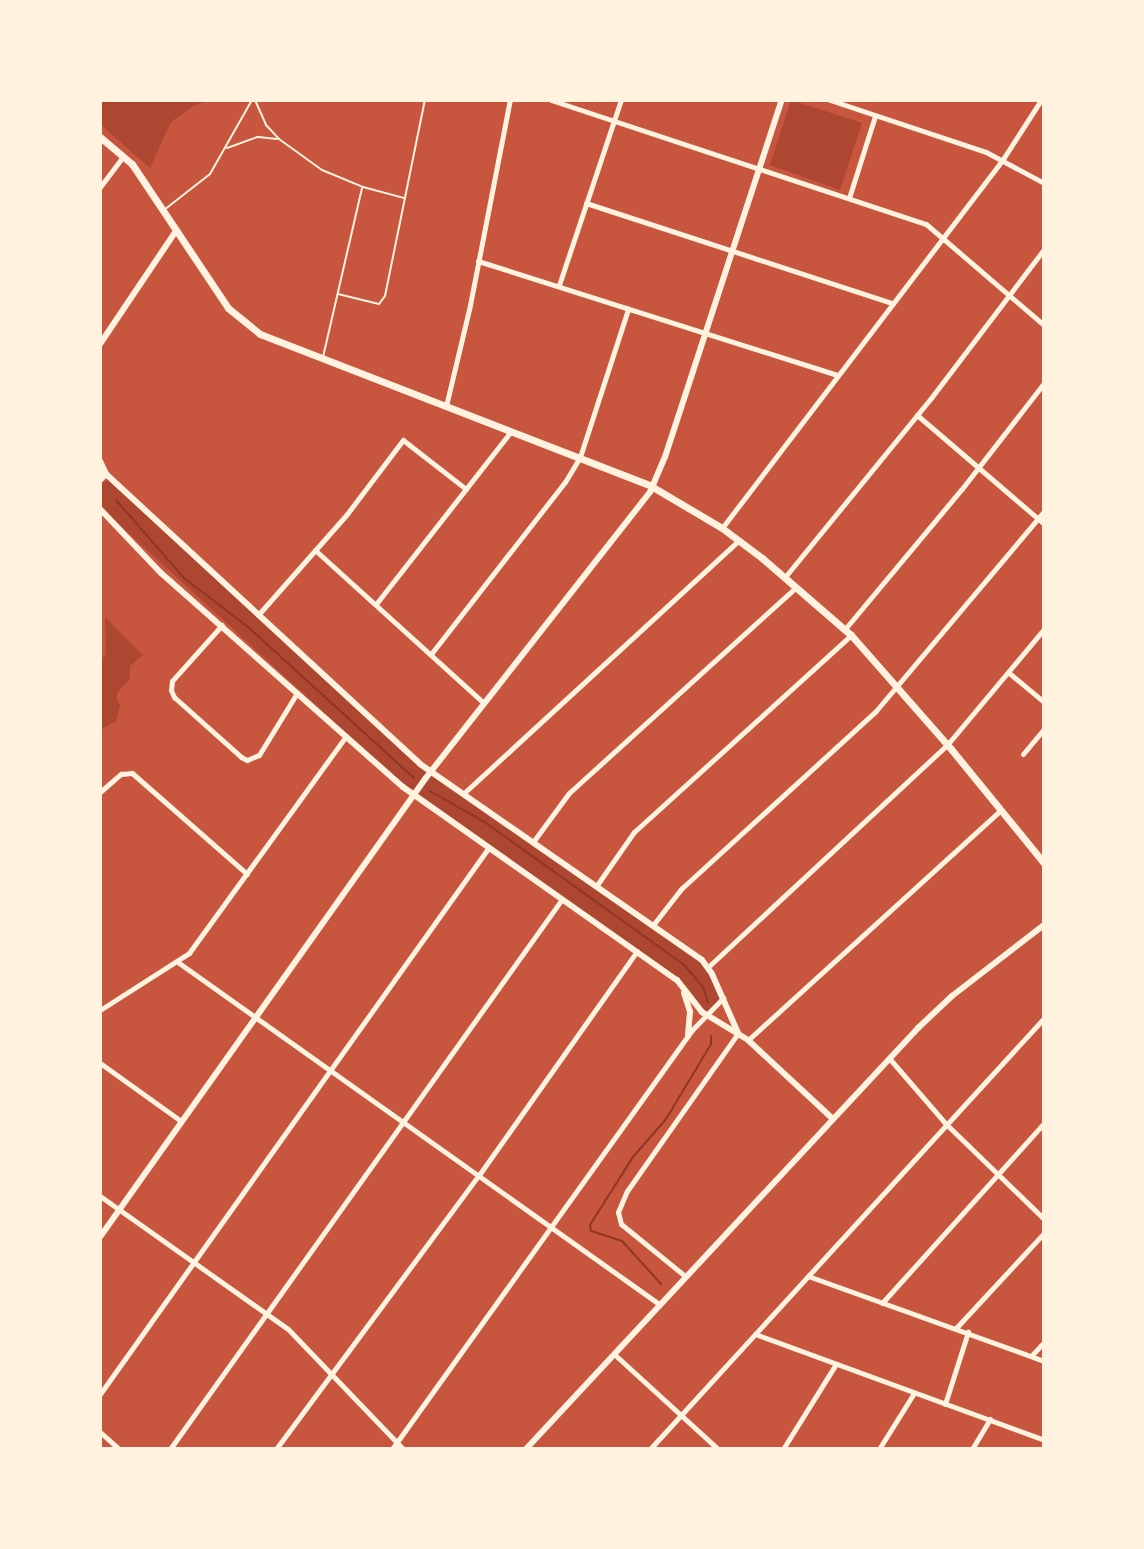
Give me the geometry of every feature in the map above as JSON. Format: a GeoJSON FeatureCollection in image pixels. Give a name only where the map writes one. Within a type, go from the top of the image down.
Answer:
{"type":"FeatureCollection","features":[{"type":"Feature","properties":{"kind":"main road"},"geometry":{"type":"LineString","coordinates":[[100,137],[132,164],[205,278],[238,319],[260,334],[322,361],[511,430],[651,486],[739,540],[848,632],[1002,809],[1044,863]]}},
{"type":"Feature","properties":{"kind":"street"},"geometry":{"type":"LineString","coordinates":[[446,406],[510,100]]}},
{"type":"Feature","properties":{"kind":"street"},"geometry":{"type":"LineString","coordinates":[[551,100],[926,224],[1044,325]]}},
{"type":"Feature","properties":{"kind":"street"},"geometry":{"type":"LineString","coordinates":[[574,108],[575,100]]}},
{"type":"Feature","properties":{"kind":"street"},"geometry":{"type":"LineString","coordinates":[[559,285],[621,100]]}},
{"type":"Feature","properties":{"kind":"street"},"geometry":{"type":"LineString","coordinates":[[100,1237],[431,771],[651,486],[665,457],[782,100]]}},
{"type":"Feature","properties":{"kind":"street"},"geometry":{"type":"LineString","coordinates":[[830,100],[1003,159],[1044,183]]}},
{"type":"Feature","properties":{"kind":"street"},"geometry":{"type":"LineString","coordinates":[[722,528],[1003,159],[1041,100]]}},
{"type":"Feature","properties":{"kind":"street"},"geometry":{"type":"LineString","coordinates":[[849,198],[875,116]]}},
{"type":"Feature","properties":{"kind":"street"},"geometry":{"type":"LineString","coordinates":[[100,187],[123,157]]}},
{"type":"Feature","properties":{"kind":"street"},"geometry":{"type":"LineString","coordinates":[[586,203],[892,303]]}},
{"type":"Feature","properties":{"kind":"street"},"geometry":{"type":"LineString","coordinates":[[100,344],[176,231]]}},
{"type":"Feature","properties":{"kind":"street"},"geometry":{"type":"LineString","coordinates":[[785,577],[917,415],[1044,249]]}},
{"type":"Feature","properties":{"kind":"street"},"geometry":{"type":"LineString","coordinates":[[478,261],[837,375]]}},
{"type":"Feature","properties":{"kind":"street"},"geometry":{"type":"LineString","coordinates":[[431,654],[565,482],[580,457],[628,309]]}},
{"type":"Feature","properties":{"kind":"street"},"geometry":{"type":"LineString","coordinates":[[597,885],[634,832],[848,632],[1044,383]]}},
{"type":"Feature","properties":{"kind":"street"},"geometry":{"type":"LineString","coordinates":[[917,415],[1044,524]]}},
{"type":"Feature","properties":{"kind":"street"},"geometry":{"type":"LineString","coordinates":[[376,604],[511,430]]}},
{"type":"Feature","properties":{"kind":"street"},"geometry":{"type":"LineString","coordinates":[[257,616],[315,550],[403,440],[466,489]]}},
{"type":"Feature","properties":{"kind":"street"},"geometry":{"type":"LineString","coordinates":[[100,461],[106,474],[257,616],[431,771],[597,885],[708,967],[738,1033]]}},
{"type":"Feature","properties":{"kind":"street"},"geometry":{"type":"LineString","coordinates":[[100,480],[106,474]]}},
{"type":"Feature","properties":{"kind":"street"},"geometry":{"type":"LineString","coordinates":[[100,509],[161,573],[414,795],[637,951],[682,986],[706,1016],[748,1040],[833,1119]]}},
{"type":"Feature","properties":{"kind":"street"},"geometry":{"type":"LineString","coordinates":[[653,925],[681,889],[875,712],[1044,511]]}},
{"type":"Feature","properties":{"kind":"street"},"geometry":{"type":"LineString","coordinates":[[464,793],[739,540]]}},
{"type":"Feature","properties":{"kind":"street"},"geometry":{"type":"LineString","coordinates":[[315,550],[484,703]]}},
{"type":"Feature","properties":{"kind":"street"},"geometry":{"type":"LineString","coordinates":[[533,842],[569,793],[796,586]]}},
{"type":"Feature","properties":{"kind":"street"},"geometry":{"type":"LineString","coordinates":[[222,625],[172,681],[174,697],[247,760],[259,755],[297,693]]}},
{"type":"Feature","properties":{"kind":"street"},"geometry":{"type":"LineString","coordinates":[[708,967],[947,745],[1044,629]]}},
{"type":"Feature","properties":{"kind":"street"},"geometry":{"type":"LineString","coordinates":[[1008,672],[1044,702]]}},
{"type":"Feature","properties":{"kind":"street"},"geometry":{"type":"LineString","coordinates":[[1023,754],[1044,729]]}},
{"type":"Feature","properties":{"kind":"street"},"geometry":{"type":"LineString","coordinates":[[100,1010],[179,963],[200,942],[346,736]]}},
{"type":"Feature","properties":{"kind":"street"},"geometry":{"type":"LineString","coordinates":[[100,792],[121,774],[132,773],[247,874]]}},
{"type":"Feature","properties":{"kind":"street"},"geometry":{"type":"LineString","coordinates":[[748,1040],[1002,809]]}},
{"type":"Feature","properties":{"kind":"street"},"geometry":{"type":"LineString","coordinates":[[100,1394],[489,847]]}},
{"type":"Feature","properties":{"kind":"street"},"geometry":{"type":"LineString","coordinates":[[170,1449],[563,898]]}},
{"type":"Feature","properties":{"kind":"street"},"geometry":{"type":"LineString","coordinates":[[526,1449],[889,1058],[952,996],[1044,925]]}},
{"type":"Feature","properties":{"kind":"street"},"geometry":{"type":"LineString","coordinates":[[276,1449],[334,1375],[479,1175],[637,951]]}},
{"type":"Feature","properties":{"kind":"street"},"geometry":{"type":"LineString","coordinates":[[179,963],[659,1304]]}},
{"type":"Feature","properties":{"kind":"street"},"geometry":{"type":"LineString","coordinates":[[682,986],[690,1012],[688,1036]]}},
{"type":"Feature","properties":{"kind":"street"},"geometry":{"type":"LineString","coordinates":[[392,1449],[688,1036],[723,998]]}},
{"type":"Feature","properties":{"kind":"street"},"geometry":{"type":"LineString","coordinates":[[650,1449],[1044,1018]]}},
{"type":"Feature","properties":{"kind":"street"},"geometry":{"type":"LineString","coordinates":[[685,1276],[621,1224],[618,1212],[627,1191],[738,1033]]}},
{"type":"Feature","properties":{"kind":"street"},"geometry":{"type":"LineString","coordinates":[[889,1058],[946,1124],[1044,1219]]}},
{"type":"Feature","properties":{"kind":"street"},"geometry":{"type":"LineString","coordinates":[[100,1063],[181,1121]]}},
{"type":"Feature","properties":{"kind":"street"},"geometry":{"type":"LineString","coordinates":[[882,1303],[1044,1123]]}},
{"type":"Feature","properties":{"kind":"street"},"geometry":{"type":"LineString","coordinates":[[100,1196],[288,1329],[403,1449]]}},
{"type":"Feature","properties":{"kind":"street"},"geometry":{"type":"LineString","coordinates":[[956,1328],[1044,1233]]}},
{"type":"Feature","properties":{"kind":"street"},"geometry":{"type":"LineString","coordinates":[[808,1276],[1044,1361]]}},
{"type":"Feature","properties":{"kind":"street"},"geometry":{"type":"LineString","coordinates":[[945,1404],[968,1332]]}},
{"type":"Feature","properties":{"kind":"street"},"geometry":{"type":"LineString","coordinates":[[755,1334],[1044,1440]]}},
{"type":"Feature","properties":{"kind":"street"},"geometry":{"type":"LineString","coordinates":[[1032,1355],[1044,1342]]}},
{"type":"Feature","properties":{"kind":"street"},"geometry":{"type":"LineString","coordinates":[[614,1354],[718,1449]]}},
{"type":"Feature","properties":{"kind":"street"},"geometry":{"type":"LineString","coordinates":[[783,1449],[836,1364]]}},
{"type":"Feature","properties":{"kind":"street"},"geometry":{"type":"LineString","coordinates":[[879,1449],[914,1393]]}},
{"type":"Feature","properties":{"kind":"street"},"geometry":{"type":"LineString","coordinates":[[972,1449],[990,1419]]}},
{"type":"Feature","properties":{"kind":"street"},"geometry":{"type":"LineString","coordinates":[[100,1432],[119,1449]]}},
{"type":"Feature","properties":{"kind":"lane"},"geometry":{"type":"LineString","coordinates":[[254,100],[266,125],[279,139],[322,170],[363,187],[404,198]]}},
{"type":"Feature","properties":{"kind":"lane"},"geometry":{"type":"LineString","coordinates":[[163,211],[210,174],[254,100]]}},
{"type":"Feature","properties":{"kind":"lane"},"geometry":{"type":"LineString","coordinates":[[338,294],[379,304],[383,301],[425,100]]}},
{"type":"Feature","properties":{"kind":"lane"},"geometry":{"type":"LineString","coordinates":[[227,148],[258,137],[279,139]]}},
{"type":"Feature","properties":{"kind":"lane"},"geometry":{"type":"LineString","coordinates":[[322,361],[363,187]]}},
{"type":"Feature","properties":{"kind":"shaded area"},"geometry":{"type":"Polygon","coordinates":[[[100,100],[212,100],[195,105],[171,122],[150,168],[100,124],[100,100]]]}},
{"type":"Feature","properties":{"kind":"shaded area"},"geometry":{"type":"Polygon","coordinates":[[[791,100],[862,123],[840,190],[770,165],[791,100]]]}},
{"type":"Feature","properties":{"kind":"shaded area"},"geometry":{"type":"Polygon","coordinates":[[[110,479],[431,771],[708,967],[723,998],[706,1016],[687,986],[414,795],[100,507],[100,485],[110,479]]]}},
{"type":"Feature","properties":{"kind":"shaded area"},"geometry":{"type":"Polygon","coordinates":[[[105,617],[143,655],[130,666],[130,679],[118,692],[116,698],[120,705],[116,721],[100,730],[100,660],[106,654],[105,617]]]}},
{"type":"Feature","properties":{"kind":"waterway"},"geometry":{"type":"LineString","coordinates":[[116,500],[184,578],[248,627],[414,778]]}},
{"type":"Feature","properties":{"kind":"waterway"},"geometry":{"type":"LineString","coordinates":[[430,791],[486,823],[684,965],[703,987],[708,1002]]}},
{"type":"Feature","properties":{"kind":"waterway"},"geometry":{"type":"LineString","coordinates":[[661,1284],[622,1241],[591,1231],[590,1225],[633,1157],[666,1119],[711,1044],[711,1036]]}}]}
